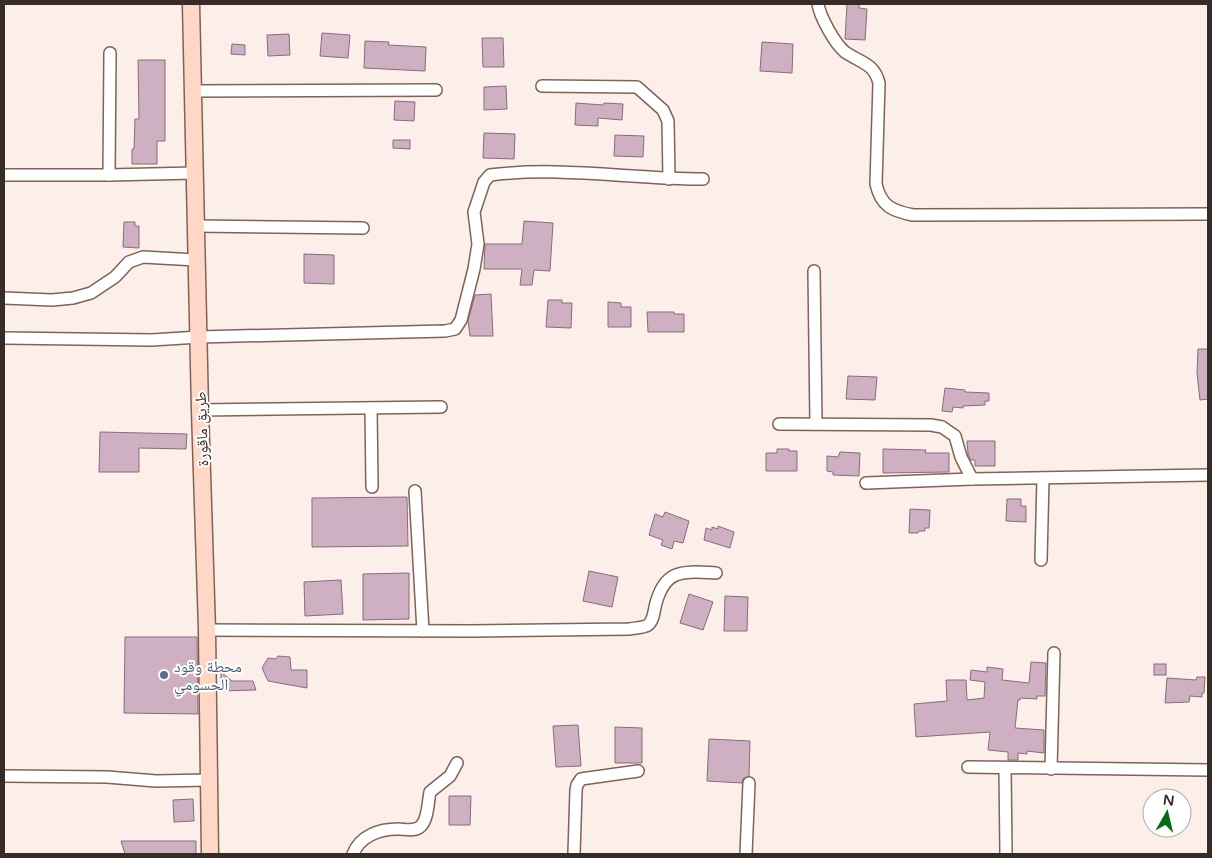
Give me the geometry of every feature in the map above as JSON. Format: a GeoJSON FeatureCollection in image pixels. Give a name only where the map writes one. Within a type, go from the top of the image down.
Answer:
{"type":"FeatureCollection","features":[{"type":"Feature","properties":{"kind":"street","name":"طريق ماقورة"},"geometry":{"type":"LineString","coordinates":[[191,4],[196,260],[207,630],[210,854]]}},
{"type":"Feature","properties":{"kind":"street"},"geometry":{"type":"LineString","coordinates":[[818,4],[828,29],[843,50],[869,65],[877,75],[879,83],[876,184],[878,194],[882,200],[897,212],[913,215],[1208,214]]}},
{"type":"Feature","properties":{"kind":"street"},"geometry":{"type":"LineString","coordinates":[[109,175],[110,53]]}},
{"type":"Feature","properties":{"kind":"street"},"geometry":{"type":"LineString","coordinates":[[542,86],[637,87],[662,110],[668,121],[669,179]]}},
{"type":"Feature","properties":{"kind":"street"},"geometry":{"type":"LineString","coordinates":[[192,90],[436,90]]}},
{"type":"Feature","properties":{"kind":"street"},"geometry":{"type":"LineString","coordinates":[[4,338],[152,340],[199,337],[445,331],[455,329],[461,320],[474,269],[478,244],[474,212],[484,182],[490,175],[547,172],[669,179],[703,179]]}},
{"type":"Feature","properties":{"kind":"street"},"geometry":{"type":"LineString","coordinates":[[4,175],[194,173]]}},
{"type":"Feature","properties":{"kind":"street"},"geometry":{"type":"LineString","coordinates":[[196,226],[363,228]]}},
{"type":"Feature","properties":{"kind":"street"},"geometry":{"type":"LineString","coordinates":[[4,298],[52,300],[73,298],[91,293],[115,277],[129,262],[144,257],[196,260]]}},
{"type":"Feature","properties":{"kind":"street"},"geometry":{"type":"LineString","coordinates":[[814,271],[816,424]]}},
{"type":"Feature","properties":{"kind":"street"},"geometry":{"type":"LineString","coordinates":[[200,410],[441,407]]}},
{"type":"Feature","properties":{"kind":"street"},"geometry":{"type":"LineString","coordinates":[[371,408],[372,488]]}},
{"type":"Feature","properties":{"kind":"street"},"geometry":{"type":"LineString","coordinates":[[779,424],[931,425],[942,427],[955,436],[961,457],[972,479]]}},
{"type":"Feature","properties":{"kind":"street"},"geometry":{"type":"LineString","coordinates":[[866,483],[972,479],[1208,475]]}},
{"type":"Feature","properties":{"kind":"street"},"geometry":{"type":"LineString","coordinates":[[1041,560],[1043,478]]}},
{"type":"Feature","properties":{"kind":"street"},"geometry":{"type":"LineString","coordinates":[[416,491],[423,631]]}},
{"type":"Feature","properties":{"kind":"street"},"geometry":{"type":"LineString","coordinates":[[207,630],[423,631],[629,629],[648,625],[652,621],[659,594],[669,578],[688,571],[716,573]]}},
{"type":"Feature","properties":{"kind":"street"},"geometry":{"type":"LineString","coordinates":[[1051,769],[1054,653]]}},
{"type":"Feature","properties":{"kind":"street"},"geometry":{"type":"LineString","coordinates":[[353,854],[355,848],[363,839],[380,831],[411,830],[421,826],[424,821],[430,792],[450,776],[458,763]]}},
{"type":"Feature","properties":{"kind":"street"},"geometry":{"type":"LineString","coordinates":[[968,767],[1208,770]]}},
{"type":"Feature","properties":{"kind":"street"},"geometry":{"type":"LineString","coordinates":[[1005,768],[1006,854]]}},
{"type":"Feature","properties":{"kind":"street"},"geometry":{"type":"LineString","coordinates":[[574,854],[576,790],[579,781],[581,779],[638,771]]}},
{"type":"Feature","properties":{"kind":"street"},"geometry":{"type":"LineString","coordinates":[[4,776],[108,777],[156,781],[209,780]]}},
{"type":"Feature","properties":{"kind":"street"},"geometry":{"type":"LineString","coordinates":[[746,854],[748,783]]}},
{"type":"Feature","properties":{"kind":"building"},"geometry":{"type":"Polygon","coordinates":[[[847,4],[859,4],[859,8],[867,9],[865,40],[845,39],[847,4]]]}},
{"type":"Feature","properties":{"kind":"building"},"geometry":{"type":"Polygon","coordinates":[[[322,33],[350,35],[348,58],[320,56],[322,33]]]}},
{"type":"Feature","properties":{"kind":"building"},"geometry":{"type":"Polygon","coordinates":[[[289,34],[290,55],[268,56],[267,35],[289,34]]]}},
{"type":"Feature","properties":{"kind":"building"},"geometry":{"type":"Polygon","coordinates":[[[482,38],[503,38],[504,67],[483,67],[482,38]]]}},
{"type":"Feature","properties":{"kind":"building"},"geometry":{"type":"Polygon","coordinates":[[[365,41],[389,42],[388,45],[426,47],[425,71],[364,68],[365,41]]]}},
{"type":"Feature","properties":{"kind":"building"},"geometry":{"type":"Polygon","coordinates":[[[762,42],[793,44],[792,73],[760,71],[762,42]]]}},
{"type":"Feature","properties":{"kind":"building"},"geometry":{"type":"Polygon","coordinates":[[[232,44],[245,45],[245,55],[231,54],[232,44]]]}},
{"type":"Feature","properties":{"kind":"building"},"geometry":{"type":"Polygon","coordinates":[[[138,60],[165,60],[165,141],[157,141],[157,164],[132,164],[135,119],[139,119],[138,60]]]}},
{"type":"Feature","properties":{"kind":"building"},"geometry":{"type":"Polygon","coordinates":[[[506,86],[507,109],[484,110],[484,87],[506,86]]]}},
{"type":"Feature","properties":{"kind":"building"},"geometry":{"type":"Polygon","coordinates":[[[395,101],[415,102],[414,121],[394,120],[395,101]]]}},
{"type":"Feature","properties":{"kind":"building"},"geometry":{"type":"Polygon","coordinates":[[[576,103],[623,104],[622,120],[598,118],[598,126],[575,125],[576,103]]]}},
{"type":"Feature","properties":{"kind":"building"},"geometry":{"type":"Polygon","coordinates":[[[484,133],[515,134],[514,159],[483,158],[484,133]]]}},
{"type":"Feature","properties":{"kind":"building"},"geometry":{"type":"Polygon","coordinates":[[[615,135],[644,136],[643,157],[614,156],[615,135]]]}},
{"type":"Feature","properties":{"kind":"building"},"geometry":{"type":"Polygon","coordinates":[[[393,140],[410,140],[410,149],[393,148],[393,140]]]}},
{"type":"Feature","properties":{"kind":"building"},"geometry":{"type":"Polygon","coordinates":[[[524,221],[553,223],[550,271],[534,270],[532,285],[520,285],[522,269],[484,269],[485,244],[522,244],[524,221]]]}},
{"type":"Feature","properties":{"kind":"building"},"geometry":{"type":"Polygon","coordinates":[[[124,222],[135,222],[135,226],[139,226],[139,248],[123,247],[124,222]]]}},
{"type":"Feature","properties":{"kind":"building"},"geometry":{"type":"Polygon","coordinates":[[[304,254],[334,255],[334,284],[304,283],[304,254]]]}},
{"type":"Feature","properties":{"kind":"building"},"geometry":{"type":"Polygon","coordinates":[[[491,294],[493,336],[470,336],[468,321],[475,295],[491,294]]]}},
{"type":"Feature","properties":{"kind":"building"},"geometry":{"type":"Polygon","coordinates":[[[548,300],[562,300],[562,303],[572,303],[571,328],[546,327],[548,300]]]}},
{"type":"Feature","properties":{"kind":"building"},"geometry":{"type":"Polygon","coordinates":[[[608,302],[621,303],[621,307],[631,307],[631,327],[608,327],[608,302]]]}},
{"type":"Feature","properties":{"kind":"building"},"geometry":{"type":"Polygon","coordinates":[[[647,312],[684,314],[684,332],[648,332],[647,312]]]}},
{"type":"Feature","properties":{"kind":"building"},"geometry":{"type":"Polygon","coordinates":[[[1198,349],[1208,349],[1208,399],[1200,400],[1197,373],[1198,349]]]}},
{"type":"Feature","properties":{"kind":"building"},"geometry":{"type":"Polygon","coordinates":[[[848,376],[877,377],[875,400],[846,399],[848,376]]]}},
{"type":"Feature","properties":{"kind":"building"},"geometry":{"type":"Polygon","coordinates":[[[945,388],[965,390],[965,392],[989,393],[989,401],[985,401],[985,405],[963,406],[963,408],[953,407],[952,412],[942,411],[945,388]]]}},
{"type":"Feature","properties":{"kind":"building"},"geometry":{"type":"Polygon","coordinates":[[[100,432],[187,434],[186,449],[139,448],[139,472],[99,472],[100,432]]]}},
{"type":"Feature","properties":{"kind":"building"},"geometry":{"type":"Polygon","coordinates":[[[967,441],[995,441],[995,466],[975,466],[975,460],[971,460],[968,454],[967,441]]]}},
{"type":"Feature","properties":{"kind":"building"},"geometry":{"type":"Polygon","coordinates":[[[777,449],[797,451],[797,471],[766,471],[766,453],[777,453],[777,449]]]}},
{"type":"Feature","properties":{"kind":"building"},"geometry":{"type":"Polygon","coordinates":[[[883,449],[926,450],[925,453],[949,453],[949,472],[883,473],[883,449]]]}},
{"type":"Feature","properties":{"kind":"building"},"geometry":{"type":"Polygon","coordinates":[[[840,452],[860,453],[859,476],[833,475],[833,472],[827,471],[827,456],[838,457],[840,452]]]}},
{"type":"Feature","properties":{"kind":"building"},"geometry":{"type":"Polygon","coordinates":[[[407,497],[408,546],[312,547],[312,498],[407,497]]]}},
{"type":"Feature","properties":{"kind":"building"},"geometry":{"type":"Polygon","coordinates":[[[1007,499],[1021,499],[1021,506],[1026,506],[1026,522],[1006,521],[1007,499]]]}},
{"type":"Feature","properties":{"kind":"building"},"geometry":{"type":"Polygon","coordinates":[[[910,509],[930,510],[929,528],[925,528],[925,531],[919,531],[918,533],[909,533],[910,509]]]}},
{"type":"Feature","properties":{"kind":"building"},"geometry":{"type":"Polygon","coordinates":[[[665,512],[689,521],[683,543],[674,541],[672,549],[661,545],[663,540],[649,535],[655,514],[663,517],[665,512]]]}},
{"type":"Feature","properties":{"kind":"building"},"geometry":{"type":"Polygon","coordinates":[[[718,526],[734,532],[730,548],[704,540],[706,528],[718,529],[718,526]]]}},
{"type":"Feature","properties":{"kind":"building"},"geometry":{"type":"Polygon","coordinates":[[[589,571],[618,577],[612,607],[583,601],[589,571]]]}},
{"type":"Feature","properties":{"kind":"building"},"geometry":{"type":"Polygon","coordinates":[[[409,573],[409,619],[363,620],[363,574],[409,573]]]}},
{"type":"Feature","properties":{"kind":"building"},"geometry":{"type":"Polygon","coordinates":[[[341,580],[343,614],[305,616],[304,582],[341,580]]]}},
{"type":"Feature","properties":{"kind":"building"},"geometry":{"type":"Polygon","coordinates":[[[689,594],[713,602],[703,630],[680,623],[689,594]]]}},
{"type":"Feature","properties":{"kind":"building"},"geometry":{"type":"Polygon","coordinates":[[[725,596],[748,597],[747,631],[724,631],[725,596]]]}},
{"type":"Feature","properties":{"kind":"building","name":"محطة وقود الحسومي"},"geometry":{"type":"Polygon","coordinates":[[[125,637],[197,637],[198,714],[124,713],[125,637]]]}},
{"type":"Feature","properties":{"kind":"building"},"geometry":{"type":"Polygon","coordinates":[[[278,656],[290,657],[291,670],[307,670],[307,688],[268,681],[262,668],[268,658],[276,659],[278,656]]]}},
{"type":"Feature","properties":{"kind":"building"},"geometry":{"type":"Polygon","coordinates":[[[1031,662],[1046,663],[1045,696],[1037,696],[1037,699],[1020,698],[1018,700],[1015,728],[1044,730],[1044,753],[1027,751],[1027,754],[1018,753],[1018,760],[1008,760],[1008,752],[988,750],[990,732],[916,737],[914,704],[947,701],[946,680],[966,680],[967,700],[984,698],[985,682],[970,680],[971,670],[987,672],[987,667],[1003,669],[1002,680],[1029,683],[1031,662]]]}},
{"type":"Feature","properties":{"kind":"building"},"geometry":{"type":"Polygon","coordinates":[[[1154,664],[1166,664],[1166,675],[1154,675],[1154,664]]]}},
{"type":"Feature","properties":{"kind":"building"},"geometry":{"type":"Polygon","coordinates":[[[221,672],[232,681],[253,681],[256,690],[221,691],[221,672]]]}},
{"type":"Feature","properties":{"kind":"building"},"geometry":{"type":"Polygon","coordinates":[[[1197,677],[1205,677],[1202,697],[1190,696],[1189,702],[1165,703],[1167,678],[1196,680],[1197,677]]]}},
{"type":"Feature","properties":{"kind":"building"},"geometry":{"type":"Polygon","coordinates":[[[578,725],[581,766],[556,767],[553,726],[578,725]]]}},
{"type":"Feature","properties":{"kind":"building"},"geometry":{"type":"Polygon","coordinates":[[[615,727],[642,728],[642,763],[615,763],[615,727]]]}},
{"type":"Feature","properties":{"kind":"building"},"geometry":{"type":"Polygon","coordinates":[[[709,739],[750,741],[749,776],[743,779],[742,783],[707,781],[709,739]]]}},
{"type":"Feature","properties":{"kind":"building"},"geometry":{"type":"Polygon","coordinates":[[[449,796],[471,796],[470,825],[449,825],[449,796]]]}},
{"type":"Feature","properties":{"kind":"building"},"geometry":{"type":"Polygon","coordinates":[[[193,799],[194,821],[174,822],[173,800],[193,799]]]}},
{"type":"Feature","properties":{"kind":"building"},"geometry":{"type":"Polygon","coordinates":[[[121,841],[196,841],[196,854],[125,854],[121,841]]]}},
{"type":"Feature","properties":{"kind":"place","name":"محطة وقود الحسومي"},"geometry":{"type":"Point","coordinates":[164,675]}}]}
